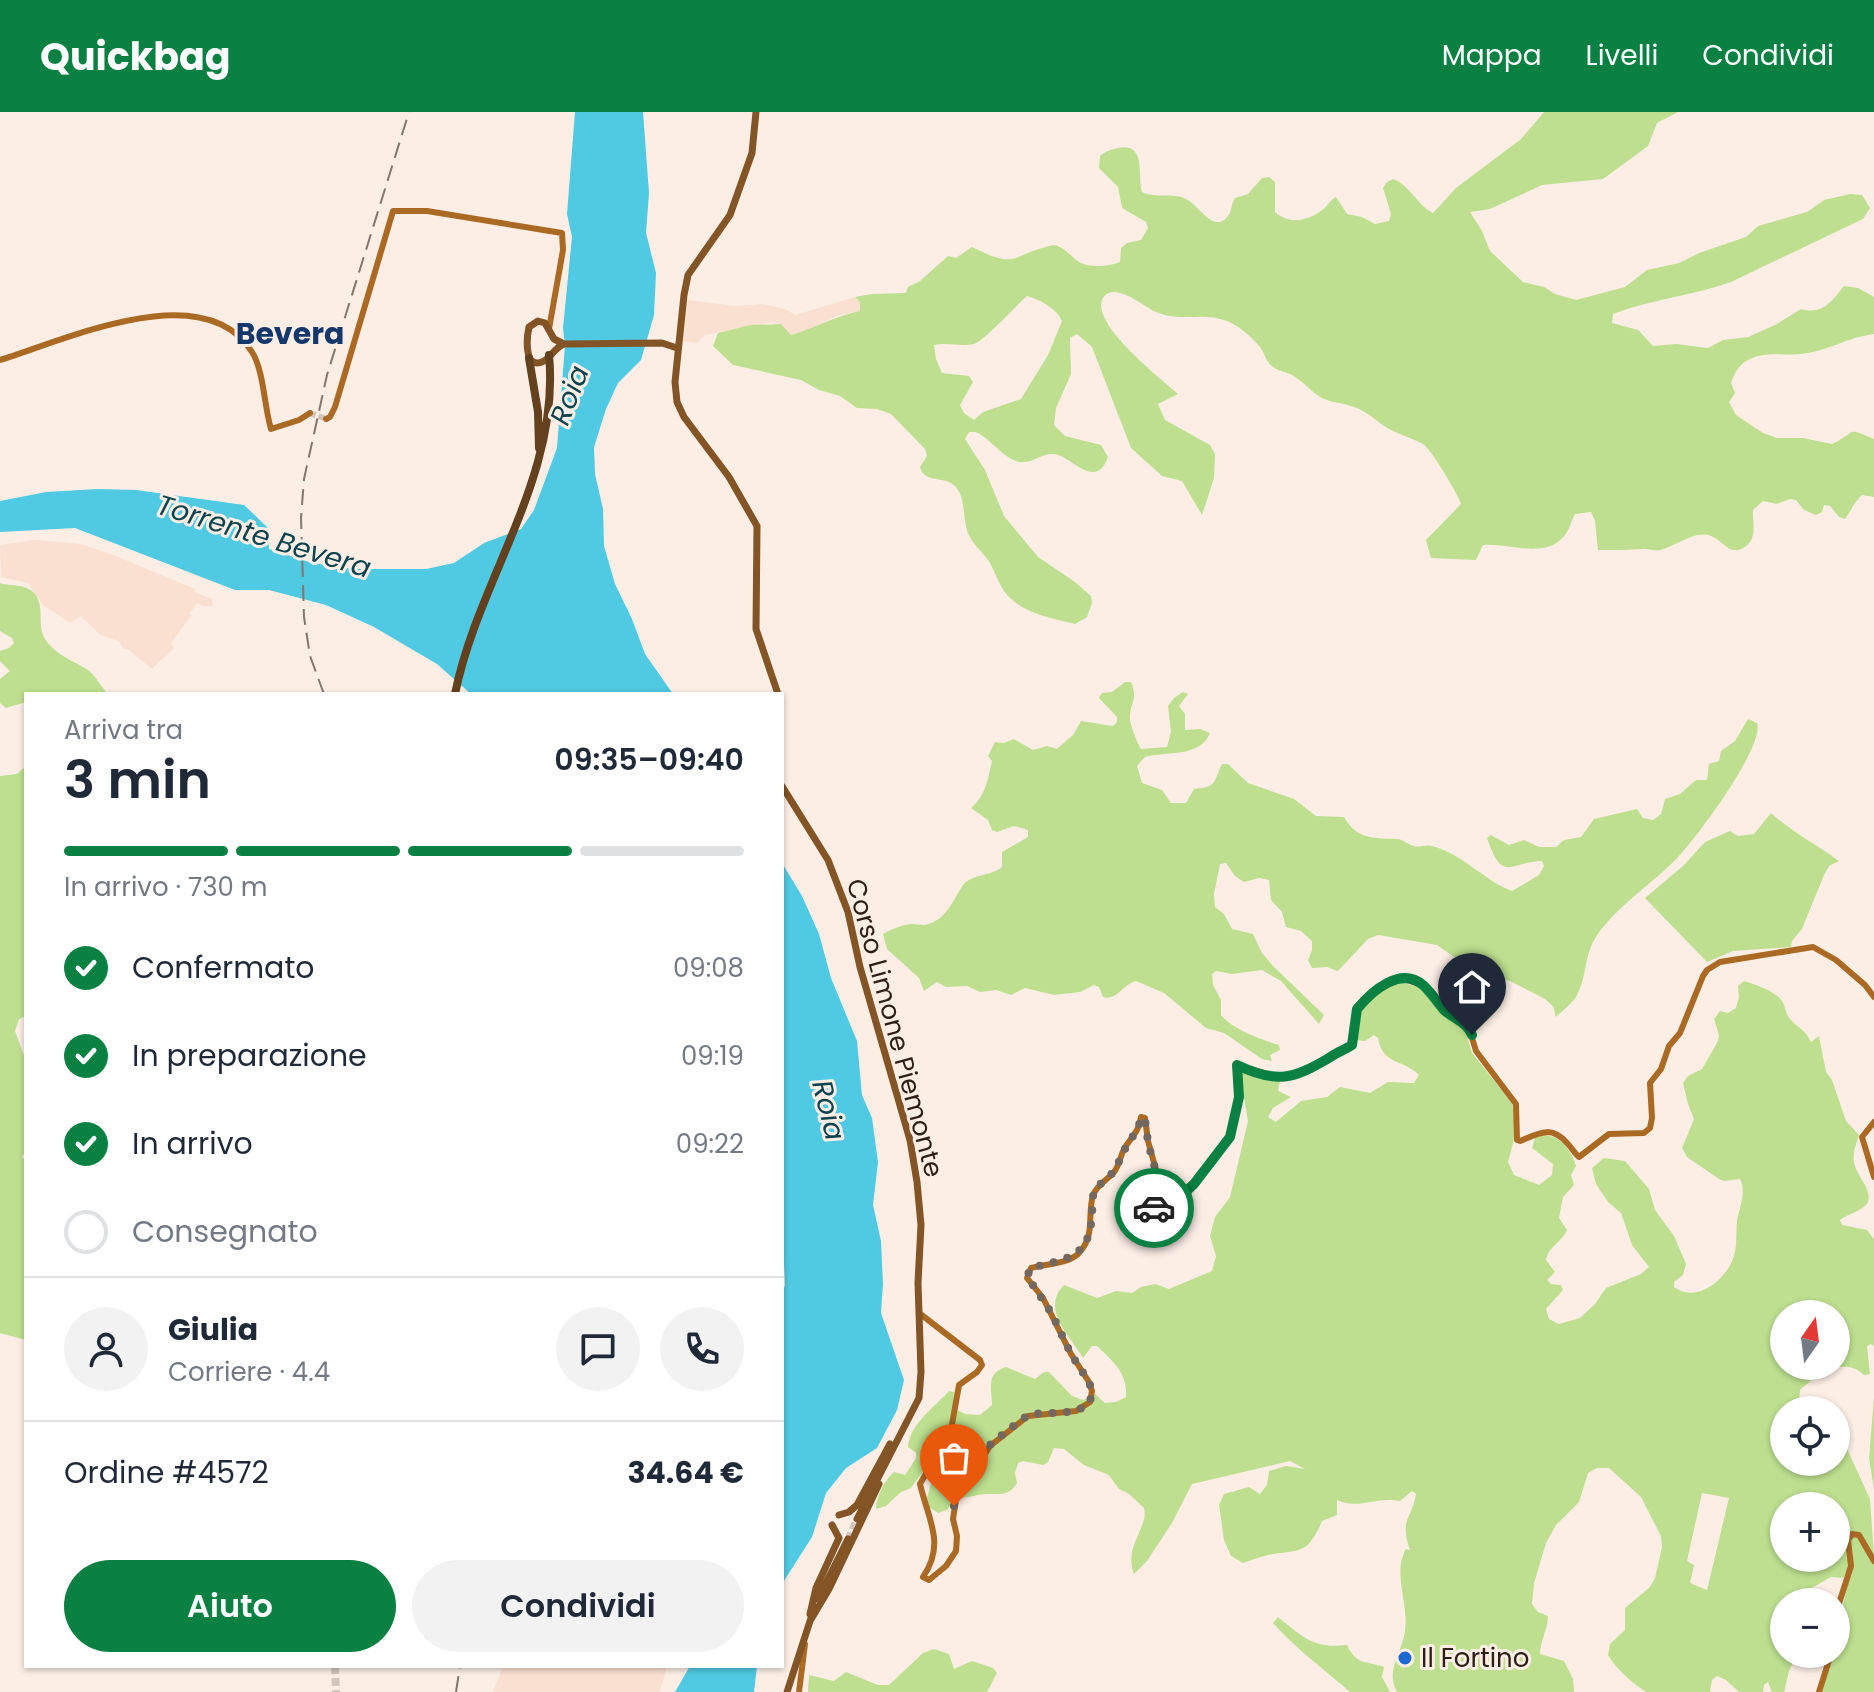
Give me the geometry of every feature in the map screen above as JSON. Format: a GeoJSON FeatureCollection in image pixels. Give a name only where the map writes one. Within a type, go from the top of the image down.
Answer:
{"type":"FeatureCollection","features":[{"type":"Feature","properties":{"kind":"highway"},"geometry":{"type":"LineString","coordinates":[[456,692],[468,643],[538,464],[550,413],[549,355]]}},
{"type":"Feature","properties":{"kind":"highway"},"geometry":{"type":"LineString","coordinates":[[529,358],[538,412],[538,464]]}},
{"type":"Feature","properties":{"kind":"main road"},"geometry":{"type":"LineString","coordinates":[[756,112],[752,153],[730,215],[688,275],[675,382],[681,409],[693,431],[729,477],[757,526],[756,629],[777,692]]}},
{"type":"Feature","properties":{"kind":"main road"},"geometry":{"type":"LineString","coordinates":[[326,419],[332,415],[339,394],[393,211],[427,211],[562,233],[563,250],[549,331],[549,355]]}},
{"type":"Feature","properties":{"kind":"main road"},"geometry":{"type":"LineString","coordinates":[[554,311],[549,317],[531,324],[528,330],[529,358],[540,363],[564,344]]}},
{"type":"Feature","properties":{"kind":"main road"},"geometry":{"type":"LineString","coordinates":[[0,360],[138,318],[183,316],[209,320],[235,331],[254,355],[271,429],[310,413]]}},
{"type":"Feature","properties":{"kind":"main road"},"geometry":{"type":"LineString","coordinates":[[538,321],[545,323],[554,339],[564,344],[678,343]]}},
{"type":"Feature","properties":{"kind":"main road","name":"Corso Limone Piemonte"},"geometry":{"type":"LineString","coordinates":[[784,789],[828,860],[848,912],[860,967],[910,1140],[921,1225],[921,1386],[916,1406],[857,1519]]}},
{"type":"Feature","properties":{"kind":"main road"},"geometry":{"type":"LineString","coordinates":[[919,1313],[980,1360],[982,1365],[959,1385],[951,1430],[920,1484],[935,1539],[933,1562],[923,1577],[929,1580],[946,1566],[956,1551],[953,1519],[956,1500],[990,1446],[1028,1416],[1076,1411],[1090,1402],[1092,1391],[1089,1382],[1027,1276],[1031,1268],[1074,1257],[1080,1252],[1092,1227],[1092,1197],[1097,1187],[1117,1168],[1123,1150],[1138,1132],[1141,1117],[1147,1123],[1148,1141],[1158,1177],[1156,1203],[1148,1222],[1151,1225],[1194,1184],[1230,1137],[1239,1097],[1236,1065],[1274,1076],[1293,1076],[1311,1070],[1352,1045],[1357,1009],[1398,977],[1422,985],[1452,1017],[1469,1028],[1476,1051],[1516,1104],[1517,1140],[1544,1131],[1553,1132],[1566,1141],[1579,1157],[1609,1134],[1644,1133],[1650,1128],[1650,1083],[1661,1069],[1669,1046],[1680,1033],[1703,976],[1712,966],[1738,957],[1813,947],[1836,960],[1874,997]]}},
{"type":"Feature","properties":{"kind":"main road"},"geometry":{"type":"LineString","coordinates":[[1874,1122],[1862,1137],[1874,1177]]}},
{"type":"Feature","properties":{"kind":"main road"},"geometry":{"type":"LineString","coordinates":[[839,1515],[857,1505],[902,1423],[916,1406]]}},
{"type":"Feature","properties":{"kind":"main road"},"geometry":{"type":"LineString","coordinates":[[810,1621],[858,1532],[914,1418],[916,1406]]}},
{"type":"Feature","properties":{"kind":"main road"},"geometry":{"type":"LineString","coordinates":[[810,1621],[816,1588],[838,1543],[835,1528]]}},
{"type":"Feature","properties":{"kind":"main road"},"geometry":{"type":"LineString","coordinates":[[1844,1588],[1851,1566],[1848,1540],[1852,1534],[1859,1535],[1874,1561]]}},
{"type":"Feature","properties":{"kind":"main road"},"geometry":{"type":"LineString","coordinates":[[787,1692],[815,1605],[848,1539]]}},
{"type":"Feature","properties":{"kind":"main road"},"geometry":{"type":"LineString","coordinates":[[799,1692],[806,1632]]}},
{"type":"Feature","properties":{"kind":"main road"},"geometry":{"type":"LineString","coordinates":[[1819,1692],[1827,1668]]}},
{"type":"Feature","properties":{"kind":"shaded area"},"geometry":{"type":"Polygon","coordinates":[[[855,297],[860,302],[860,311],[836,316],[791,335],[781,324],[773,322],[705,335],[697,343],[683,341],[688,300],[735,306],[761,304],[785,309],[795,315],[855,297]]]}},
{"type":"Feature","properties":{"kind":"shaded area"},"geometry":{"type":"Polygon","coordinates":[[[35,540],[81,544],[113,555],[195,589],[195,592],[212,599],[213,606],[197,603],[171,643],[174,648],[152,669],[123,648],[119,641],[100,635],[81,616],[70,623],[43,605],[28,583],[1,577],[0,545],[35,540]]]}},
{"type":"Feature","properties":{"kind":"shaded area"},"geometry":{"type":"Polygon","coordinates":[[[502,1668],[666,1668],[660,1692],[493,1692],[502,1668]]]}},
{"type":"Feature","properties":{"kind":"green space"},"geometry":{"type":"Polygon","coordinates":[[[1544,112],[1678,112],[1657,123],[1648,146],[1603,179],[1542,185],[1490,209],[1470,212],[1490,251],[1523,282],[1576,300],[1625,287],[1647,270],[1679,263],[1746,237],[1758,226],[1807,212],[1824,200],[1850,194],[1862,195],[1870,208],[1863,219],[1731,282],[1613,314],[1612,323],[1638,330],[1653,346],[1676,344],[1708,348],[1723,340],[1748,337],[1801,309],[1821,309],[1844,286],[1858,288],[1874,297],[1874,334],[1810,353],[1769,354],[1750,359],[1734,375],[1731,383],[1735,393],[1729,402],[1736,415],[1763,433],[1777,438],[1803,438],[1832,444],[1854,432],[1874,439],[1874,497],[1862,495],[1845,519],[1839,517],[1830,506],[1824,505],[1822,512],[1816,515],[1804,510],[1796,500],[1777,504],[1763,501],[1753,510],[1750,542],[1735,550],[1713,537],[1702,535],[1658,550],[1598,550],[1591,512],[1575,514],[1567,532],[1550,546],[1528,549],[1483,545],[1476,560],[1431,558],[1426,540],[1461,504],[1444,472],[1423,444],[1389,429],[1359,409],[1320,397],[1293,375],[1273,367],[1257,343],[1231,323],[1218,318],[1165,315],[1129,296],[1114,292],[1103,298],[1101,308],[1106,321],[1129,350],[1178,394],[1158,404],[1165,420],[1210,445],[1215,454],[1214,478],[1202,515],[1182,481],[1162,476],[1131,448],[1092,347],[1077,334],[1070,338],[1071,374],[1056,408],[1054,425],[1065,436],[1101,445],[1108,457],[1103,467],[1089,472],[1052,454],[1031,461],[1016,461],[976,432],[969,432],[965,439],[985,470],[1004,516],[1038,557],[1091,596],[1087,617],[1075,624],[1027,610],[1004,591],[990,563],[968,533],[959,491],[951,483],[930,478],[922,472],[920,467],[927,456],[925,449],[891,414],[877,409],[857,408],[840,396],[819,390],[801,380],[733,365],[713,346],[718,333],[751,325],[781,324],[791,335],[860,311],[860,302],[855,297],[906,293],[908,287],[920,281],[948,256],[956,258],[972,247],[1007,259],[1054,245],[1085,265],[1120,262],[1121,248],[1127,243],[1141,240],[1148,228],[1146,222],[1122,208],[1118,187],[1099,168],[1100,156],[1115,149],[1127,148],[1137,155],[1142,192],[1186,199],[1217,222],[1228,216],[1235,198],[1248,194],[1262,178],[1269,177],[1275,182],[1275,212],[1286,219],[1311,217],[1336,197],[1347,214],[1375,224],[1389,221],[1391,214],[1383,188],[1387,182],[1393,179],[1399,182],[1433,213],[1456,188],[1521,139],[1544,112]],[[1027,296],[974,344],[934,345],[942,373],[969,376],[973,382],[960,405],[964,413],[974,420],[983,412],[1021,399],[1048,355],[1062,321],[1052,308],[1027,296]]]}},
{"type":"Feature","properties":{"kind":"green space"},"geometry":{"type":"Polygon","coordinates":[[[0,583],[31,591],[40,606],[43,636],[47,642],[61,655],[91,672],[106,692],[24,692],[24,703],[6,708],[0,703],[0,679],[10,671],[0,661],[0,651],[14,643],[12,638],[0,631],[0,583]]]}},
{"type":"Feature","properties":{"kind":"green space"},"geometry":{"type":"Polygon","coordinates":[[[1125,682],[1131,682],[1133,688],[1130,719],[1141,749],[1167,747],[1171,732],[1168,706],[1183,692],[1188,694],[1179,706],[1185,714],[1185,730],[1200,729],[1210,733],[1205,741],[1191,750],[1145,757],[1137,766],[1142,783],[1162,790],[1171,803],[1186,803],[1194,789],[1211,785],[1222,764],[1228,764],[1248,783],[1294,799],[1316,816],[1344,817],[1360,834],[1399,839],[1418,847],[1430,846],[1443,850],[1512,891],[1539,875],[1544,866],[1542,861],[1503,866],[1487,838],[1491,835],[1509,845],[1524,840],[1539,847],[1556,847],[1564,840],[1581,837],[1594,819],[1637,809],[1643,818],[1653,820],[1661,814],[1665,799],[1680,794],[1696,780],[1707,780],[1709,764],[1719,761],[1721,751],[1735,741],[1748,719],[1757,723],[1757,735],[1728,791],[1688,846],[1614,915],[1596,937],[1577,995],[1556,1017],[1553,1006],[1545,999],[1461,962],[1437,945],[1378,935],[1368,939],[1338,971],[1327,967],[1312,968],[1308,960],[1312,941],[1301,931],[1286,927],[1282,912],[1271,900],[1269,880],[1259,878],[1244,882],[1235,876],[1226,863],[1220,864],[1214,894],[1215,907],[1224,914],[1232,929],[1253,934],[1262,953],[1273,966],[1324,1015],[1319,1024],[1281,981],[1262,970],[1232,974],[1216,971],[1212,974],[1213,985],[1221,1000],[1221,1015],[1240,1029],[1279,1045],[1280,1050],[1270,1055],[1272,1061],[1262,1059],[1224,1033],[1206,1028],[1164,993],[1136,981],[1108,998],[1103,997],[1099,987],[1094,985],[1080,992],[1054,995],[1025,988],[1011,995],[996,990],[980,992],[967,986],[946,987],[937,982],[924,991],[919,978],[887,949],[883,934],[901,926],[925,925],[938,919],[967,881],[1002,867],[1002,852],[1028,837],[1028,830],[1014,826],[997,832],[992,830],[988,820],[971,808],[986,786],[992,761],[988,756],[995,742],[1014,739],[1033,750],[1047,746],[1057,749],[1073,735],[1081,721],[1113,726],[1117,717],[1099,698],[1102,693],[1112,692],[1125,682]]]}},
{"type":"Feature","properties":{"kind":"green space"},"geometry":{"type":"Polygon","coordinates":[[[24,768],[24,1017],[19,1019],[15,1031],[24,1056],[24,1339],[0,1333],[0,776],[17,774],[24,768]]]}},
{"type":"Feature","properties":{"kind":"green space"},"geometry":{"type":"Polygon","coordinates":[[[1771,813],[1839,861],[1829,866],[1791,947],[1733,951],[1707,962],[1645,898],[1683,866],[1705,842],[1730,831],[1738,836],[1754,834],[1771,813]]]}},
{"type":"Feature","properties":{"kind":"green space"},"geometry":{"type":"Polygon","coordinates":[[[1395,981],[1419,987],[1447,1016],[1465,1029],[1472,1053],[1512,1103],[1516,1125],[1508,1162],[1514,1175],[1539,1185],[1552,1175],[1553,1164],[1532,1148],[1535,1138],[1555,1138],[1570,1152],[1576,1166],[1571,1175],[1574,1185],[1563,1197],[1559,1218],[1567,1230],[1546,1260],[1555,1272],[1547,1280],[1551,1284],[1561,1285],[1563,1290],[1546,1309],[1549,1319],[1559,1324],[1580,1318],[1606,1288],[1641,1274],[1649,1267],[1632,1245],[1621,1213],[1608,1202],[1596,1184],[1592,1168],[1604,1158],[1625,1161],[1649,1189],[1655,1210],[1674,1236],[1686,1264],[1683,1275],[1674,1282],[1674,1287],[1683,1292],[1703,1290],[1712,1286],[1727,1271],[1736,1248],[1742,1184],[1740,1179],[1719,1179],[1687,1157],[1682,1148],[1694,1119],[1683,1083],[1688,1076],[1702,1069],[1718,1041],[1714,1019],[1720,1011],[1728,1013],[1736,1008],[1738,986],[1744,981],[1775,994],[1782,1001],[1790,1019],[1811,1042],[1819,1036],[1826,1072],[1832,1080],[1846,1121],[1859,1135],[1854,1162],[1869,1199],[1864,1207],[1840,1220],[1842,1225],[1867,1230],[1874,1239],[1874,1346],[1867,1346],[1870,1374],[1864,1375],[1850,1368],[1850,1300],[1770,1300],[1770,1380],[1812,1380],[1800,1390],[1799,1396],[1770,1396],[1770,1476],[1850,1476],[1850,1455],[1870,1499],[1874,1555],[1864,1545],[1874,1564],[1874,1692],[1822,1692],[1830,1668],[1850,1668],[1850,1588],[1847,1588],[1853,1564],[1850,1568],[1850,1492],[1770,1492],[1770,1572],[1847,1572],[1843,1578],[1831,1577],[1812,1588],[1770,1588],[1770,1668],[1790,1668],[1784,1692],[1772,1692],[1768,1682],[1763,1692],[1739,1692],[1717,1676],[1712,1680],[1710,1692],[1646,1692],[1616,1666],[1608,1655],[1610,1644],[1625,1630],[1625,1608],[1650,1587],[1655,1578],[1662,1547],[1661,1536],[1641,1497],[1609,1468],[1597,1468],[1588,1473],[1579,1502],[1556,1525],[1546,1543],[1534,1583],[1532,1604],[1538,1612],[1548,1616],[1540,1654],[1564,1661],[1573,1679],[1574,1692],[1397,1692],[1393,1669],[1406,1620],[1400,1568],[1406,1549],[1410,1550],[1406,1525],[1416,1494],[1412,1491],[1400,1501],[1353,1504],[1337,1500],[1337,1515],[1322,1521],[1307,1546],[1243,1563],[1231,1556],[1224,1540],[1219,1505],[1224,1494],[1249,1487],[1260,1494],[1267,1485],[1269,1471],[1286,1466],[1305,1469],[1290,1461],[1192,1484],[1172,1523],[1147,1561],[1134,1574],[1132,1554],[1145,1516],[1144,1508],[1119,1489],[1109,1475],[1084,1465],[1064,1449],[1054,1448],[1048,1462],[1043,1465],[1018,1463],[1015,1473],[1017,1483],[1008,1492],[955,1497],[947,1510],[938,1513],[929,1507],[927,1498],[931,1483],[952,1468],[958,1458],[960,1444],[945,1441],[911,1488],[901,1492],[886,1506],[876,1509],[887,1479],[894,1472],[905,1475],[916,1458],[916,1453],[908,1447],[913,1430],[949,1391],[954,1392],[953,1408],[965,1414],[980,1415],[992,1405],[992,1378],[1006,1367],[1035,1379],[1049,1372],[1072,1396],[1083,1400],[1095,1394],[1105,1403],[1126,1397],[1122,1375],[1097,1346],[1092,1346],[1083,1358],[1056,1313],[1057,1294],[1064,1285],[1097,1298],[1116,1291],[1132,1293],[1155,1284],[1169,1289],[1212,1271],[1216,1256],[1210,1236],[1215,1217],[1230,1197],[1248,1121],[1239,1071],[1280,1081],[1278,1091],[1291,1097],[1273,1108],[1268,1117],[1276,1122],[1301,1101],[1327,1097],[1340,1087],[1370,1093],[1388,1082],[1414,1083],[1419,1075],[1389,1058],[1374,1035],[1365,1041],[1356,1040],[1358,1011],[1395,981]],[[1702,1493],[1687,1561],[1694,1565],[1690,1583],[1707,1590],[1729,1498],[1702,1493]]]}},
{"type":"Feature","properties":{"kind":"green space"},"geometry":{"type":"Polygon","coordinates":[[[1874,1397],[1874,1489],[1869,1458],[1874,1397]]]}},
{"type":"Feature","properties":{"kind":"green space"},"geometry":{"type":"Polygon","coordinates":[[[1278,1617],[1309,1640],[1325,1645],[1347,1645],[1358,1659],[1384,1667],[1382,1677],[1390,1692],[1350,1692],[1273,1623],[1278,1617]]]}},
{"type":"Feature","properties":{"kind":"green space"},"geometry":{"type":"Polygon","coordinates":[[[934,1649],[949,1654],[954,1669],[972,1661],[993,1668],[997,1673],[987,1692],[808,1692],[809,1675],[834,1681],[846,1672],[878,1685],[889,1685],[923,1653],[934,1649]]]}},
{"type":"Feature","properties":{"kind":"water"},"geometry":{"type":"Polygon","coordinates":[[[575,112],[643,112],[649,193],[646,233],[656,273],[654,315],[641,360],[618,383],[606,409],[594,447],[595,474],[603,509],[604,546],[615,584],[645,654],[672,692],[469,692],[437,664],[374,627],[326,605],[269,590],[235,590],[75,528],[0,532],[0,501],[46,492],[97,489],[136,490],[244,505],[267,527],[269,549],[312,563],[354,569],[426,569],[454,563],[484,543],[521,529],[534,510],[557,448],[565,345],[563,328],[572,237],[567,214],[575,112]]]}},
{"type":"Feature","properties":{"kind":"water","name":"Roia"},"geometry":{"type":"Polygon","coordinates":[[[784,866],[819,934],[831,978],[857,1041],[862,1095],[872,1118],[878,1162],[873,1205],[881,1241],[881,1313],[904,1380],[897,1410],[877,1448],[846,1468],[826,1493],[812,1537],[784,1581],[784,866]]]}},
{"type":"Feature","properties":{"kind":"water"},"geometry":{"type":"Polygon","coordinates":[[[689,1668],[757,1668],[754,1692],[675,1692],[689,1668]]]}},
{"type":"Feature","properties":{"kind":"tunnel"},"geometry":{"type":"LineString","coordinates":[[310,413],[326,419]]}},
{"type":"Feature","properties":{"kind":"tunnel"},"geometry":{"type":"LineString","coordinates":[[848,1539],[857,1519]]}},
{"type":"Feature","properties":{"kind":"tunnel"},"geometry":{"type":"LineString","coordinates":[[335,1668],[336,1692]]}},
{"type":"Feature","properties":{"kind":"railway"},"geometry":{"type":"LineString","coordinates":[[323,692],[310,656],[304,617],[301,518],[304,479],[327,375],[409,112]]}},
{"type":"Feature","properties":{"kind":"railway"},"geometry":{"type":"LineString","coordinates":[[456,1692],[460,1668]]}},
{"type":"Feature","properties":{"kind":"way so far"},"geometry":{"type":"LineString","coordinates":[[954,1506],[990,1446],[1006,1435],[1017,1422],[1028,1416],[1076,1411],[1090,1402],[1092,1391],[1089,1382],[1027,1276],[1031,1268],[1074,1257],[1080,1252],[1092,1227],[1092,1197],[1097,1187],[1117,1168],[1123,1150],[1138,1132],[1142,1117],[1147,1123],[1148,1141],[1157,1169],[1154,1208]]}},
{"type":"Feature","properties":{"kind":"place","name":"Il Fortino"},"geometry":{"type":"Point","coordinates":[1405,1658]}},
{"type":"Feature","properties":{"kind":"district","name":"Bevera"},"geometry":{"type":"Point","coordinates":[290,334]}},
{"type":"Feature","properties":{"kind":"route"},"geometry":{"type":"LineString","coordinates":[[1154,1208],[1148,1222],[1150,1225],[1194,1184],[1227,1143],[1233,1130],[1239,1097],[1237,1065],[1274,1076],[1293,1076],[1311,1070],[1352,1045],[1357,1009],[1392,980],[1405,978],[1422,985],[1452,1017],[1466,1024],[1472,1035]]}},
{"type":"Feature","properties":{"kind":"water label","name":"Torrente Bevera"},"geometry":{"type":"Point","coordinates":[264,536]}}]}
